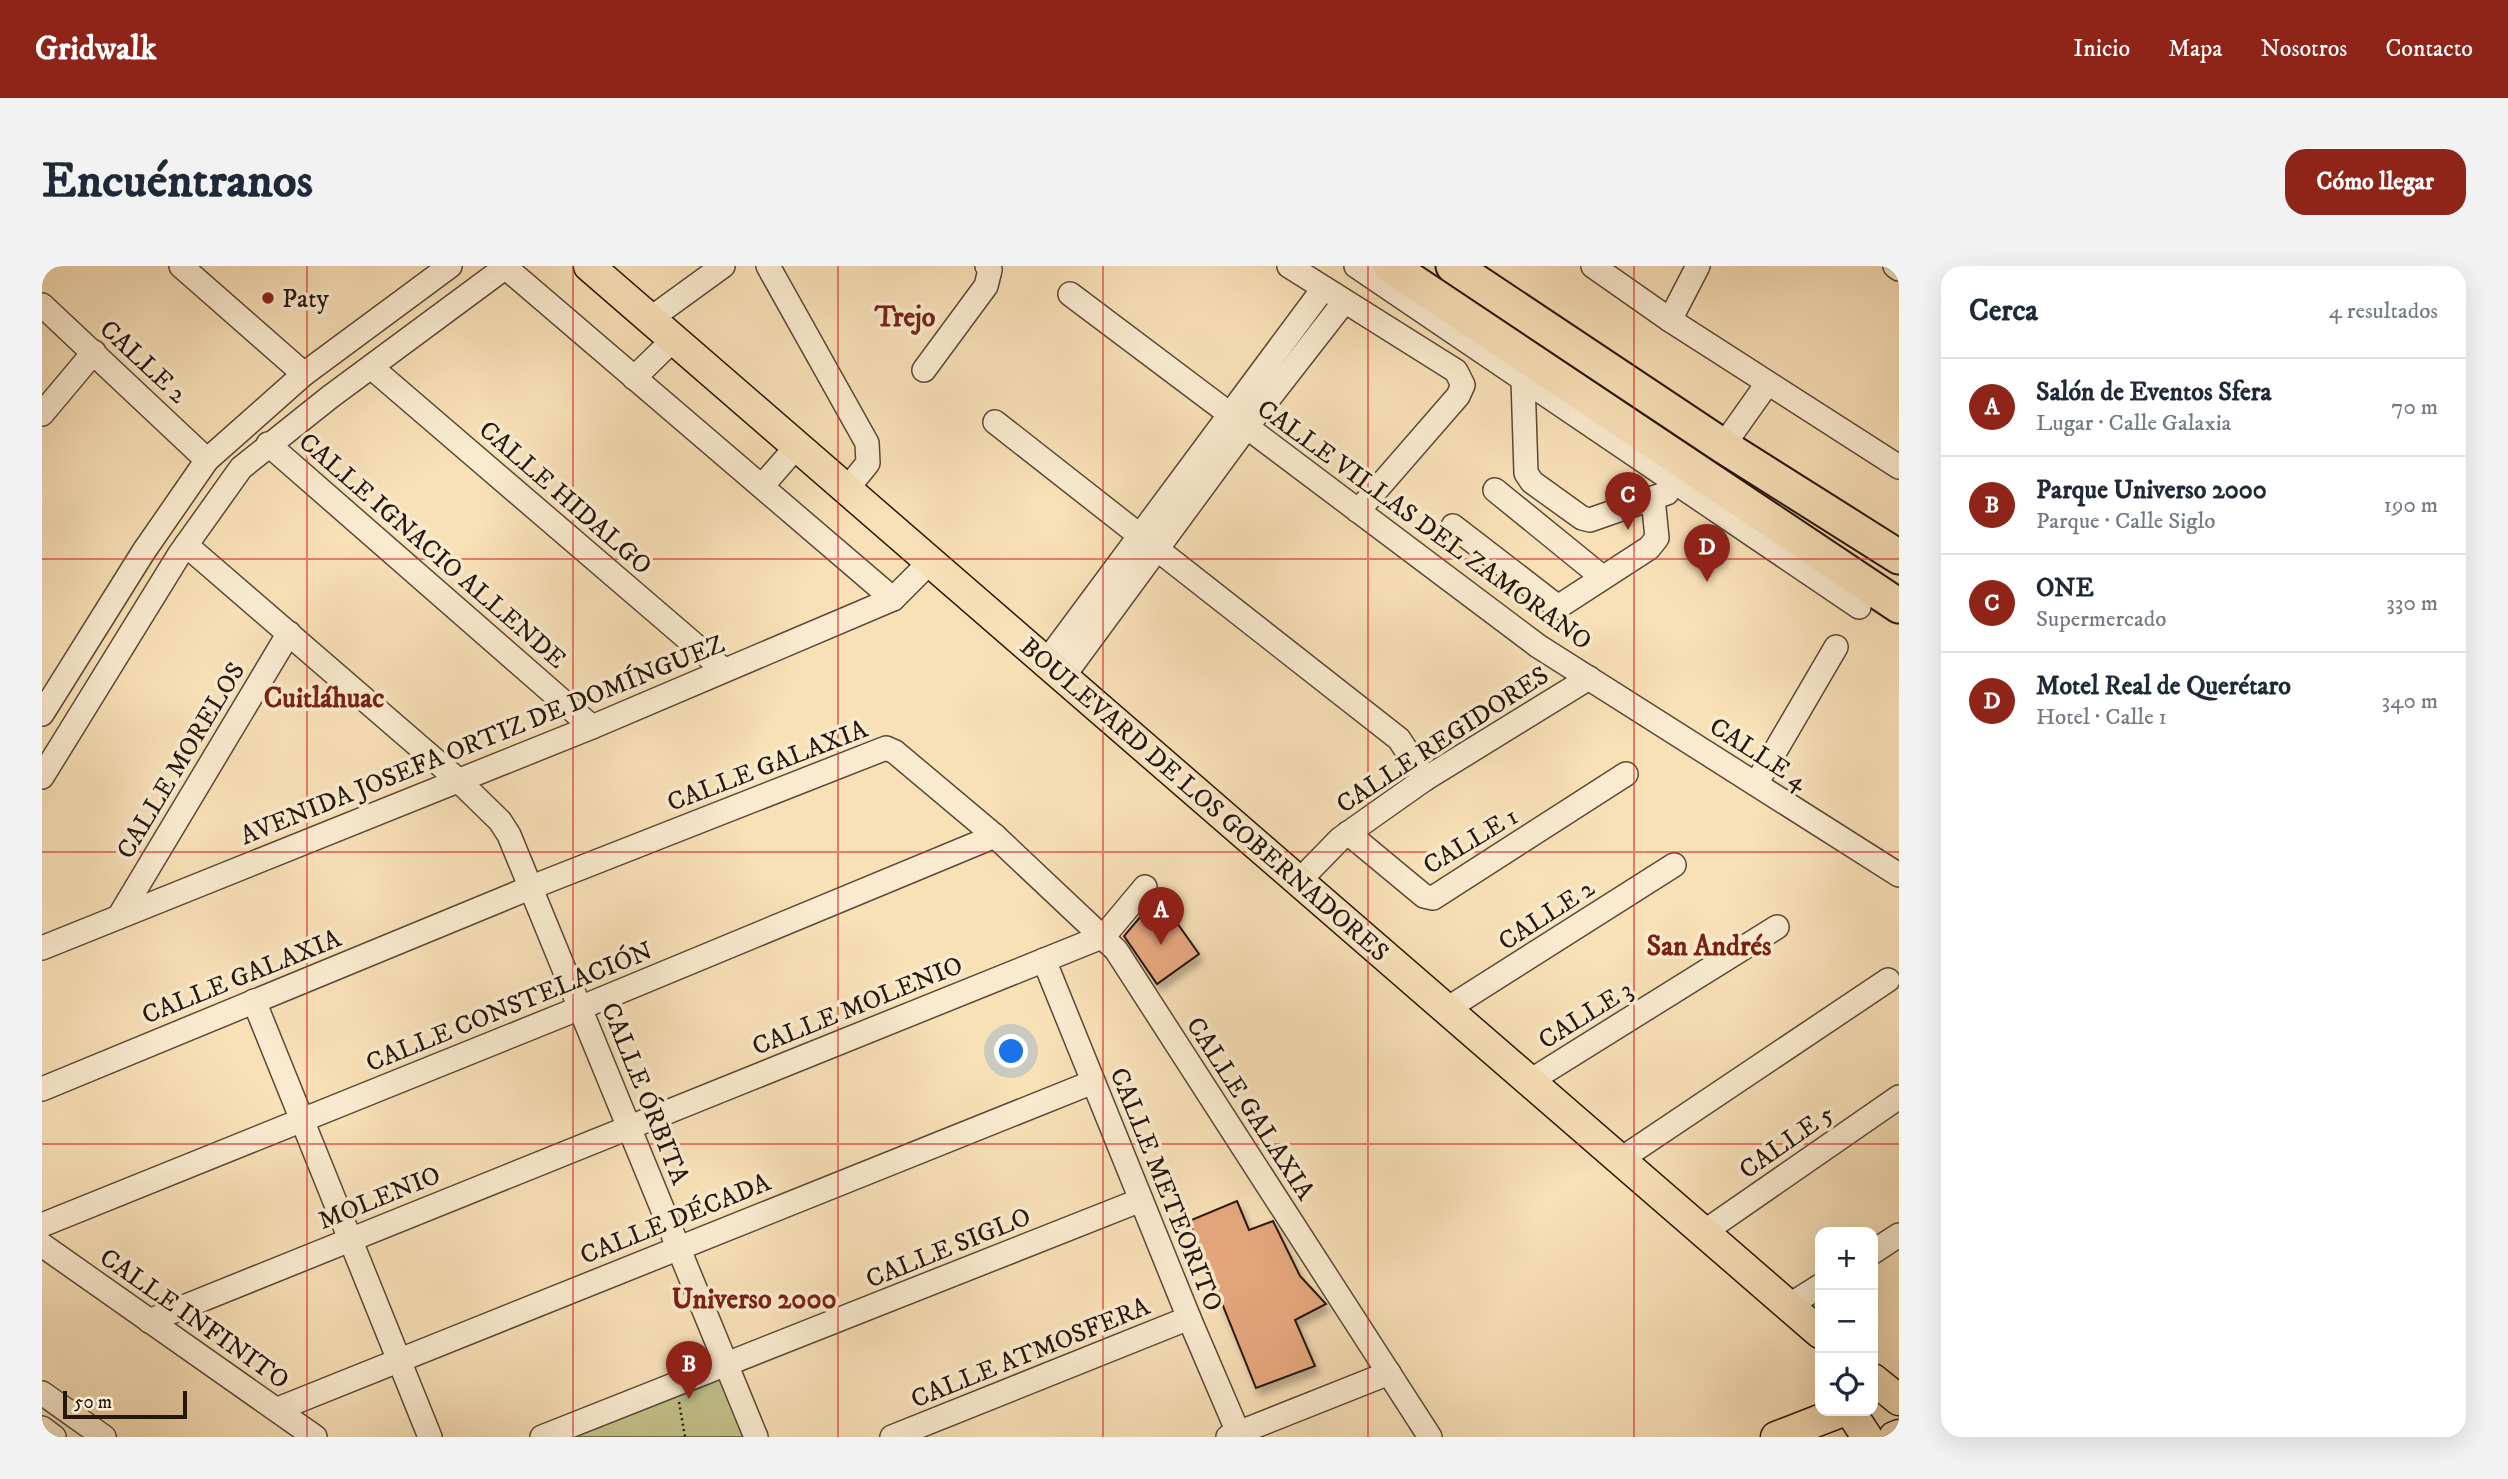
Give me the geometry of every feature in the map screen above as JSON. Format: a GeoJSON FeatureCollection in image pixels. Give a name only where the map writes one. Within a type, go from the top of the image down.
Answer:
{"type":"FeatureCollection","features":[{"type":"Feature","properties":{"kind":"highway"},"geometry":{"type":"LineString","coordinates":[[1390,266],[1899,606]]}},
{"type":"Feature","properties":{"kind":"highway"},"geometry":{"type":"LineString","coordinates":[[1453,266],[1723,446],[1899,557]]}},
{"type":"Feature","properties":{"kind":"highway"},"geometry":{"type":"LineString","coordinates":[[1854,527],[1899,548]]}},
{"type":"Feature","properties":{"kind":"highway"},"geometry":{"type":"LineString","coordinates":[[1859,607],[1899,623]]}},
{"type":"Feature","properties":{"kind":"highway"},"geometry":{"type":"LineString","coordinates":[[1859,607],[1899,631]]}},
{"type":"Feature","properties":{"kind":"main road","name":"BOULEVARD DE LOS GOBERNADORES"},"geometry":{"type":"LineString","coordinates":[[589,266],[1815,1328]]}},
{"type":"Feature","properties":{"kind":"main road"},"geometry":{"type":"LineString","coordinates":[[1776,1437],[1830,1416]]}},
{"type":"Feature","properties":{"kind":"main road"},"geometry":{"type":"LineString","coordinates":[[1853,1416],[1867,1437]]}},
{"type":"Feature","properties":{"kind":"street"},"geometry":{"type":"LineString","coordinates":[[181,266],[304,374]]}},
{"type":"Feature","properties":{"kind":"street"},"geometry":{"type":"LineString","coordinates":[[42,714],[144,551],[207,460],[304,374],[450,266]]}},
{"type":"Feature","properties":{"kind":"street"},"geometry":{"type":"LineString","coordinates":[[42,777],[186,545],[241,468],[268,444],[506,266],[894,599]]}},
{"type":"Feature","properties":{"kind":"street"},"geometry":{"type":"LineString","coordinates":[[650,319],[723,266]]}},
{"type":"Feature","properties":{"kind":"street"},"geometry":{"type":"LineString","coordinates":[[768,266],[867,443],[868,463],[847,489]]}},
{"type":"Feature","properties":{"kind":"street"},"geometry":{"type":"LineString","coordinates":[[1289,266],[1456,372],[1462,384],[1458,396],[1358,512]]}},
{"type":"Feature","properties":{"kind":"street"},"geometry":{"type":"LineString","coordinates":[[1356,266],[1859,607]]}},
{"type":"Feature","properties":{"kind":"street"},"geometry":{"type":"LineString","coordinates":[[1593,266],[1670,320],[1899,467]]}},
{"type":"Feature","properties":{"kind":"street"},"geometry":{"type":"LineString","coordinates":[[1670,320],[1698,266]]}},
{"type":"Feature","properties":{"kind":"street"},"geometry":{"type":"LineString","coordinates":[[924,370],[986,286],[989,268]]}},
{"type":"Feature","properties":{"kind":"street"},"geometry":{"type":"LineString","coordinates":[[1055,669],[1238,422],[1323,289]]}},
{"type":"Feature","properties":{"kind":"street","name":"CALLE VILLAS DEL ZAMORANO"},"geometry":{"type":"LineString","coordinates":[[1070,294],[1538,646],[1589,678]]}},
{"type":"Feature","properties":{"kind":"street"},"geometry":{"type":"LineString","coordinates":[[1238,422],[1344,302]]}},
{"type":"Feature","properties":{"kind":"street","name":"CALLE 2"},"geometry":{"type":"LineString","coordinates":[[42,305],[207,460]]}},
{"type":"Feature","properties":{"kind":"street"},"geometry":{"type":"LineString","coordinates":[[634,378],[674,339]]}},
{"type":"Feature","properties":{"kind":"street"},"geometry":{"type":"LineString","coordinates":[[42,414],[94,352]]}},
{"type":"Feature","properties":{"kind":"street","name":"CALLE HIDALGO"},"geometry":{"type":"LineString","coordinates":[[371,367],[724,670]]}},
{"type":"Feature","properties":{"kind":"street"},"geometry":{"type":"LineString","coordinates":[[1523,380],[1524,463],[1532,482],[1582,518],[1590,520],[1682,487]]}},
{"type":"Feature","properties":{"kind":"street"},"geometry":{"type":"LineString","coordinates":[[1723,446],[1768,384]]}},
{"type":"Feature","properties":{"kind":"street"},"geometry":{"type":"LineString","coordinates":[[995,422],[1399,739],[1425,779]]}},
{"type":"Feature","properties":{"kind":"street","name":"CALLE IGNACIO ALLENDE"},"geometry":{"type":"LineString","coordinates":[[268,444],[592,727]]}},
{"type":"Feature","properties":{"kind":"street"},"geometry":{"type":"LineString","coordinates":[[763,485],[797,446]]}},
{"type":"Feature","properties":{"kind":"street"},"geometry":{"type":"LineString","coordinates":[[1495,490],[1602,577]]}},
{"type":"Feature","properties":{"kind":"street"},"geometry":{"type":"LineString","coordinates":[[1453,526],[1558,607],[1649,548],[1657,538],[1653,498]]}},
{"type":"Feature","properties":{"kind":"street","name":"CALLE ÓRBITA"},"geometry":{"type":"LineString","coordinates":[[186,545],[458,780],[505,828],[631,1126],[756,1437]]}},
{"type":"Feature","properties":{"kind":"street","name":"AVENIDA JOSEFA ORTIZ DE DOMÍNGUEZ"},"geometry":{"type":"LineString","coordinates":[[42,948],[592,727],[894,599],[930,562]]}},
{"type":"Feature","properties":{"kind":"street","name":"CALLE MORELOS"},"geometry":{"type":"LineString","coordinates":[[120,915],[289,633]]}},
{"type":"Feature","properties":{"kind":"street"},"geometry":{"type":"LineString","coordinates":[[1756,784],[1836,647]]}},
{"type":"Feature","properties":{"kind":"street","name":"CALLE REGIDORES"},"geometry":{"type":"LineString","coordinates":[[1299,881],[1348,833],[1425,779],[1589,678]]}},
{"type":"Feature","properties":{"kind":"street","name":"CALLE 4"},"geometry":{"type":"LineString","coordinates":[[1589,678],[1899,875]]}},
{"type":"Feature","properties":{"kind":"street","name":"CALLE GALAXIA"},"geometry":{"type":"LineString","coordinates":[[42,1089],[531,887],[879,748],[895,752],[995,836],[1104,936],[1430,1437]]}},
{"type":"Feature","properties":{"kind":"street","name":"CALLE 1"},"geometry":{"type":"LineString","coordinates":[[1348,833],[1424,896],[1433,898],[1626,774]]}},
{"type":"Feature","properties":{"kind":"street","name":"CALLE CONSTELACIÓN"},"geometry":{"type":"LineString","coordinates":[[42,1225],[580,1009],[995,836]]}},
{"type":"Feature","properties":{"kind":"street","name":"CALLE 2"},"geometry":{"type":"LineString","coordinates":[[1447,1009],[1674,865]]}},
{"type":"Feature","properties":{"kind":"street"},"geometry":{"type":"LineString","coordinates":[[1104,936],[1145,887]]}},
{"type":"Feature","properties":{"kind":"street","name":"CALLE 3"},"geometry":{"type":"LineString","coordinates":[[1530,1081],[1777,927]]}},
{"type":"Feature","properties":{"kind":"street","name":"CALLE MOLENIO"},"geometry":{"type":"LineString","coordinates":[[631,1126],[1104,936]]}},
{"type":"Feature","properties":{"kind":"street","name":"CALLE METEORITO"},"geometry":{"type":"LineString","coordinates":[[1044,960],[1236,1436]]}},
{"type":"Feature","properties":{"kind":"street"},"geometry":{"type":"LineString","coordinates":[[1621,1159],[1888,980]]}},
{"type":"Feature","properties":{"kind":"street"},"geometry":{"type":"LineString","coordinates":[[254,1001],[430,1437]]}},
{"type":"Feature","properties":{"kind":"street","name":"CALLE DÉCADA"},"geometry":{"type":"LineString","coordinates":[[278,1409],[1093,1082]]}},
{"type":"Feature","properties":{"kind":"street","name":"CALLE 5"},"geometry":{"type":"LineString","coordinates":[[1704,1232],[1899,1097]]}},
{"type":"Feature","properties":{"kind":"street","name":"MOLENIO"},"geometry":{"type":"LineString","coordinates":[[149,1321],[631,1126]]}},
{"type":"Feature","properties":{"kind":"street","name":"CALLE SIGLO"},"geometry":{"type":"LineString","coordinates":[[542,1437],[1141,1200]]}},
{"type":"Feature","properties":{"kind":"street"},"geometry":{"type":"LineString","coordinates":[[1878,1249],[1899,1235]]}},
{"type":"Feature","properties":{"kind":"street","name":"CALLE INFINITO"},"geometry":{"type":"LineString","coordinates":[[42,1245],[315,1437]]}},
{"type":"Feature","properties":{"kind":"street"},"geometry":{"type":"LineString","coordinates":[[1790,1306],[1815,1289]]}},
{"type":"Feature","properties":{"kind":"street","name":"CALLE ATMOSFERA"},"geometry":{"type":"LineString","coordinates":[[892,1437],[1189,1318]]}},
{"type":"Feature","properties":{"kind":"street"},"geometry":{"type":"LineString","coordinates":[[1236,1436],[1389,1373]]}},
{"type":"Feature","properties":{"kind":"street"},"geometry":{"type":"LineString","coordinates":[[42,1393],[104,1437]]}},
{"type":"Feature","properties":{"kind":"street"},"geometry":{"type":"LineString","coordinates":[[42,1428],[54,1437]]}},
{"type":"Feature","properties":{"kind":"path"},"geometry":{"type":"LineString","coordinates":[[674,1385],[683,1415],[685,1437]]}},
{"type":"Feature","properties":{"kind":"shaded area"},"geometry":{"type":"Polygon","coordinates":[[[727,1365],[756,1437],[542,1437],[727,1365]]]}},
{"type":"Feature","properties":{"kind":"building"},"geometry":{"type":"Polygon","coordinates":[[[1158,896],[1199,954],[1157,984],[1124,936],[1158,896]]]}},
{"type":"Feature","properties":{"kind":"building"},"geometry":{"type":"Polygon","coordinates":[[[1237,1201],[1249,1230],[1273,1221],[1300,1276],[1326,1304],[1295,1320],[1315,1366],[1256,1388],[1189,1221],[1237,1201]]]}},
{"type":"Feature","properties":{"kind":"place","name":"Paty"},"geometry":{"type":"Point","coordinates":[268,298]}},
{"type":"Feature","properties":{"kind":"place","name":"ONE"},"geometry":{"type":"Point","coordinates":[1628,530]}},
{"type":"Feature","properties":{"kind":"place","name":"Motel Real de Querétaro"},"geometry":{"type":"Point","coordinates":[1707,582]}},
{"type":"Feature","properties":{"kind":"place","name":"Salón de Eventos Sfera"},"geometry":{"type":"Point","coordinates":[1161,945]}},
{"type":"Feature","properties":{"kind":"place","name":"Parque Universo 2000"},"geometry":{"type":"Point","coordinates":[689,1399]}},
{"type":"Feature","properties":{"kind":"district","name":"Trejo"},"geometry":{"type":"Point","coordinates":[905,316]}},
{"type":"Feature","properties":{"kind":"district","name":"Cuitláhuac"},"geometry":{"type":"Point","coordinates":[324,697]}},
{"type":"Feature","properties":{"kind":"district","name":"San Andrés"},"geometry":{"type":"Point","coordinates":[1709,945]}},
{"type":"Feature","properties":{"kind":"district","name":"Universo 2000"},"geometry":{"type":"Point","coordinates":[754,1298]}}]}
